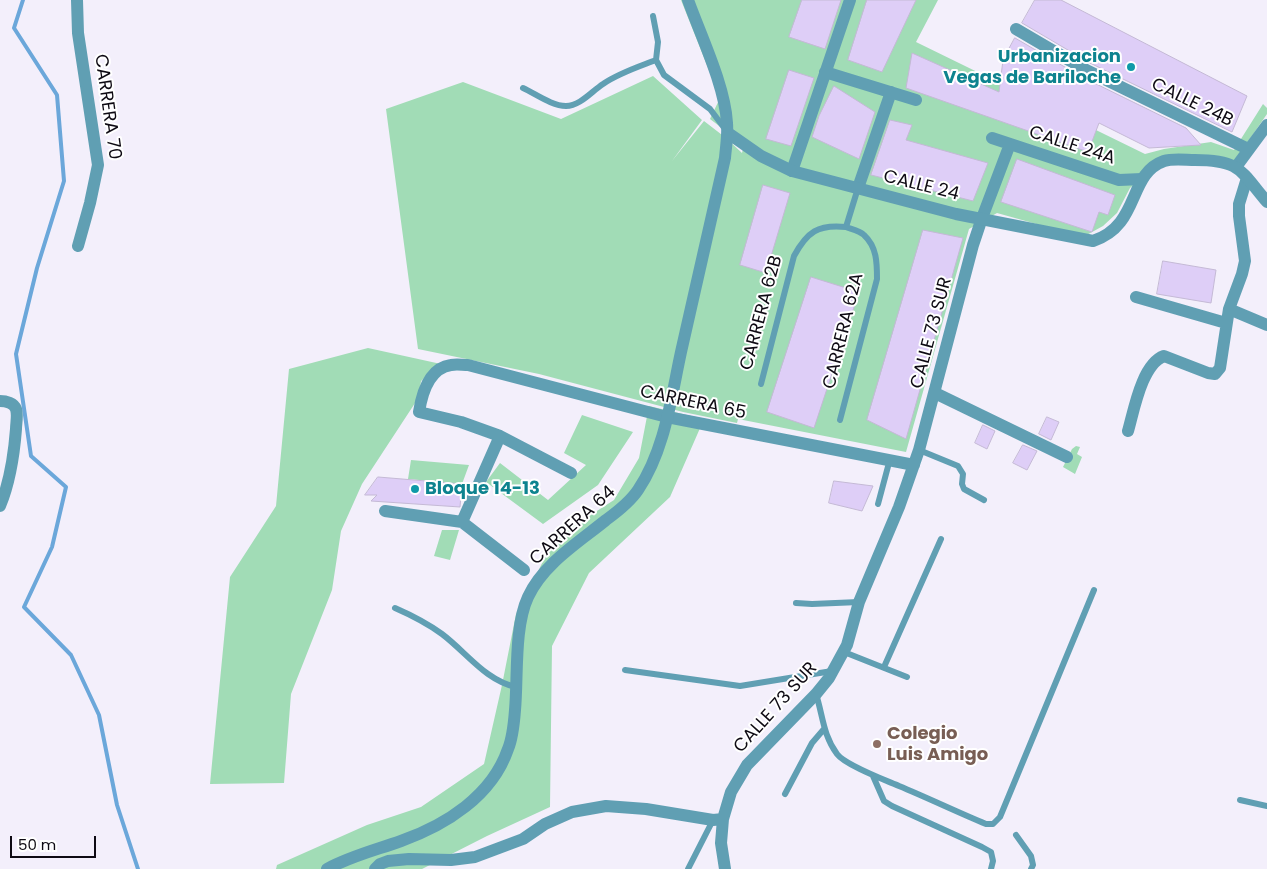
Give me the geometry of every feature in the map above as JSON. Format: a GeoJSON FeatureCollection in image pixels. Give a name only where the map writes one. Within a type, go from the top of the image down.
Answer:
{"type":"FeatureCollection","features":[{"type":"Feature","properties":{"kind":"street","name":"CARRERA 70"},"geometry":{"type":"LineString","coordinates":[[77,0],[78,33],[98,165],[90,204],[78,246]]}},
{"type":"Feature","properties":{"kind":"street","name":"CARRERA 64"},"geometry":{"type":"LineString","coordinates":[[327,869],[365,852],[437,826],[462,810],[486,788],[500,768],[509,748],[517,687],[520,627],[528,597],[544,571],[620,510],[637,492],[651,468],[667,417],[725,158],[728,133],[719,85],[688,0]]}},
{"type":"Feature","properties":{"kind":"street"},"geometry":{"type":"LineString","coordinates":[[792,171],[850,0]]}},
{"type":"Feature","properties":{"kind":"street","name":"CALLE 24B"},"geometry":{"type":"LineString","coordinates":[[1016,29],[1086,70],[1248,149]]}},
{"type":"Feature","properties":{"kind":"street"},"geometry":{"type":"LineString","coordinates":[[825,72],[916,100]]}},
{"type":"Feature","properties":{"kind":"street"},"geometry":{"type":"LineString","coordinates":[[858,188],[890,92]]}},
{"type":"Feature","properties":{"kind":"street"},"geometry":{"type":"LineString","coordinates":[[1236,167],[1267,125]]}},
{"type":"Feature","properties":{"kind":"street","name":"CALLE 24"},"geometry":{"type":"LineString","coordinates":[[728,133],[761,156],[792,171],[956,214],[1092,240],[1104,237],[1125,218],[1142,179]]}},
{"type":"Feature","properties":{"kind":"street","name":"CALLE 24A"},"geometry":{"type":"LineString","coordinates":[[992,138],[1119,180],[1142,179]]}},
{"type":"Feature","properties":{"kind":"street","name":"CALLE 73 SUR"},"geometry":{"type":"LineString","coordinates":[[725,869],[718,820],[731,792],[747,765],[816,694],[834,670],[844,652],[860,602],[899,507],[919,450],[982,218],[1010,144]]}},
{"type":"Feature","properties":{"kind":"street"},"geometry":{"type":"LineString","coordinates":[[1142,179],[1152,168],[1166,160],[1214,160],[1229,163],[1236,167],[1267,202]]}},
{"type":"Feature","properties":{"kind":"street"},"geometry":{"type":"LineString","coordinates":[[1128,431],[1147,372],[1158,358],[1164,356],[1208,373],[1215,374],[1220,368],[1229,309],[1245,261],[1239,204],[1247,178]]}},
{"type":"Feature","properties":{"kind":"street"},"geometry":{"type":"LineString","coordinates":[[1136,297],[1226,322]]}},
{"type":"Feature","properties":{"kind":"street"},"geometry":{"type":"LineString","coordinates":[[1229,309],[1267,325]]}},
{"type":"Feature","properties":{"kind":"street","name":"CARRERA 65"},"geometry":{"type":"LineString","coordinates":[[500,436],[461,422],[419,412],[422,394],[432,377],[450,365],[468,365],[667,417],[914,465]]}},
{"type":"Feature","properties":{"kind":"street"},"geometry":{"type":"LineString","coordinates":[[935,393],[1068,457]]}},
{"type":"Feature","properties":{"kind":"street"},"geometry":{"type":"LineString","coordinates":[[0,400],[13,405],[17,415],[15,449],[0,506]]}},
{"type":"Feature","properties":{"kind":"street"},"geometry":{"type":"LineString","coordinates":[[462,522],[500,436],[571,473]]}},
{"type":"Feature","properties":{"kind":"street"},"geometry":{"type":"LineString","coordinates":[[385,511],[462,522],[524,570]]}},
{"type":"Feature","properties":{"kind":"street"},"geometry":{"type":"LineString","coordinates":[[375,869],[380,864],[388,861],[409,859],[451,860],[475,857],[524,840],[546,824],[572,812],[606,806],[646,809],[718,820]]}},
{"type":"Feature","properties":{"kind":"lane"},"geometry":{"type":"LineString","coordinates":[[653,16],[658,42],[656,60],[664,75],[710,109],[728,133]]}},
{"type":"Feature","properties":{"kind":"lane"},"geometry":{"type":"LineString","coordinates":[[523,88],[558,105],[568,106],[582,100],[603,84],[625,72],[656,60]]}},
{"type":"Feature","properties":{"kind":"lane"},"geometry":{"type":"LineString","coordinates":[[846,226],[858,188]]}},
{"type":"Feature","properties":{"kind":"lane","name":"CARRERA 62B"},"geometry":{"type":"LineString","coordinates":[[761,384],[794,256],[802,241],[817,229],[830,225],[846,226]]}},
{"type":"Feature","properties":{"kind":"lane","name":"CARRERA 62A"},"geometry":{"type":"LineString","coordinates":[[840,420],[877,279],[878,261],[873,248],[863,234],[846,226]]}},
{"type":"Feature","properties":{"kind":"lane"},"geometry":{"type":"LineString","coordinates":[[919,450],[958,466],[963,474],[962,484],[964,489],[984,500]]}},
{"type":"Feature","properties":{"kind":"lane"},"geometry":{"type":"LineString","coordinates":[[878,504],[890,459]]}},
{"type":"Feature","properties":{"kind":"lane"},"geometry":{"type":"LineString","coordinates":[[884,667],[941,539]]}},
{"type":"Feature","properties":{"kind":"lane"},"geometry":{"type":"LineString","coordinates":[[816,694],[824,729],[838,756],[873,776],[978,821],[993,824],[1000,816],[1094,590]]}},
{"type":"Feature","properties":{"kind":"lane"},"geometry":{"type":"LineString","coordinates":[[796,603],[860,602]]}},
{"type":"Feature","properties":{"kind":"lane"},"geometry":{"type":"LineString","coordinates":[[394,608],[414,617],[442,634],[493,678],[504,684],[517,687]]}},
{"type":"Feature","properties":{"kind":"lane"},"geometry":{"type":"LineString","coordinates":[[844,652],[907,677]]}},
{"type":"Feature","properties":{"kind":"lane"},"geometry":{"type":"LineString","coordinates":[[625,670],[740,686],[834,670]]}},
{"type":"Feature","properties":{"kind":"lane"},"geometry":{"type":"LineString","coordinates":[[785,794],[812,743],[824,729]]}},
{"type":"Feature","properties":{"kind":"lane"},"geometry":{"type":"LineString","coordinates":[[873,776],[884,801],[991,852],[994,861],[991,869]]}},
{"type":"Feature","properties":{"kind":"lane"},"geometry":{"type":"LineString","coordinates":[[1240,800],[1267,806]]}},
{"type":"Feature","properties":{"kind":"lane"},"geometry":{"type":"LineString","coordinates":[[688,869],[718,820]]}},
{"type":"Feature","properties":{"kind":"lane"},"geometry":{"type":"LineString","coordinates":[[1016,834],[1031,856],[1033,868]]}},
{"type":"Feature","properties":{"kind":"green space"},"geometry":{"type":"Polygon","coordinates":[[[681,0],[938,0],[916,42],[1145,154],[1164,149],[1211,142],[1234,150],[1263,104],[1267,108],[1267,114],[1234,162],[1162,159],[1130,188],[1117,213],[1103,226],[1083,237],[997,213],[969,229],[906,452],[738,419],[737,423],[683,412],[539,374],[418,349],[386,109],[463,82],[561,119],[653,76],[702,120],[672,161],[704,121],[742,153],[744,145],[710,119],[720,98],[681,0]]]}},
{"type":"Feature","properties":{"kind":"green space"},"geometry":{"type":"Polygon","coordinates":[[[368,348],[441,364],[421,381],[419,397],[362,484],[341,531],[332,590],[291,694],[284,783],[210,784],[230,577],[276,506],[289,369],[368,348]]]}},
{"type":"Feature","properties":{"kind":"green space"},"geometry":{"type":"Polygon","coordinates":[[[649,406],[704,419],[670,497],[589,573],[552,646],[550,807],[422,869],[276,869],[277,865],[367,825],[421,807],[484,764],[516,614],[555,538],[614,500],[639,458],[649,406]]]}},
{"type":"Feature","properties":{"kind":"green space"},"geometry":{"type":"Polygon","coordinates":[[[582,415],[633,432],[598,485],[543,524],[486,482],[500,463],[548,500],[586,465],[564,453],[582,415]]]}},
{"type":"Feature","properties":{"kind":"green space"},"geometry":{"type":"Polygon","coordinates":[[[1076,446],[1080,447],[1077,454],[1082,457],[1075,474],[1063,467],[1072,449],[1076,446]]]}},
{"type":"Feature","properties":{"kind":"green space"},"geometry":{"type":"Polygon","coordinates":[[[411,460],[469,465],[462,484],[408,479],[411,460]]]}},
{"type":"Feature","properties":{"kind":"green space"},"geometry":{"type":"Polygon","coordinates":[[[442,530],[459,530],[450,560],[434,556],[442,530]]]}},
{"type":"Feature","properties":{"kind":"building"},"geometry":{"type":"Polygon","coordinates":[[[802,0],[841,0],[825,49],[789,37],[802,0]]]}},
{"type":"Feature","properties":{"kind":"building"},"geometry":{"type":"Polygon","coordinates":[[[867,0],[916,0],[882,72],[848,60],[867,0]]]}},
{"type":"Feature","properties":{"kind":"building","name":"Urbanizacion Vegas de Bariloche"},"geometry":{"type":"Polygon","coordinates":[[[1035,0],[1061,0],[1247,96],[1232,132],[1090,63],[1022,23],[1035,0]]]}},
{"type":"Feature","properties":{"kind":"building"},"geometry":{"type":"Polygon","coordinates":[[[1015,38],[1082,77],[1186,128],[1201,145],[1149,148],[1099,123],[1088,152],[906,88],[912,53],[999,92],[1004,52],[1006,53],[1015,38]]]}},
{"type":"Feature","properties":{"kind":"building"},"geometry":{"type":"Polygon","coordinates":[[[789,70],[814,78],[791,146],[766,139],[789,70]]]}},
{"type":"Feature","properties":{"kind":"building"},"geometry":{"type":"Polygon","coordinates":[[[834,86],[875,112],[859,159],[812,137],[819,116],[834,86]]]}},
{"type":"Feature","properties":{"kind":"building"},"geometry":{"type":"Polygon","coordinates":[[[890,120],[912,125],[906,140],[988,163],[973,201],[871,175],[890,120]]]}},
{"type":"Feature","properties":{"kind":"building"},"geometry":{"type":"Polygon","coordinates":[[[1017,159],[1115,195],[1108,215],[1099,212],[1092,232],[1001,202],[1017,159]]]}},
{"type":"Feature","properties":{"kind":"building"},"geometry":{"type":"Polygon","coordinates":[[[763,185],[790,193],[766,273],[740,265],[763,185]]]}},
{"type":"Feature","properties":{"kind":"building"},"geometry":{"type":"Polygon","coordinates":[[[923,230],[963,238],[906,439],[867,420],[923,230]]]}},
{"type":"Feature","properties":{"kind":"building"},"geometry":{"type":"Polygon","coordinates":[[[1163,261],[1216,270],[1211,303],[1157,294],[1163,261]]]}},
{"type":"Feature","properties":{"kind":"building"},"geometry":{"type":"Polygon","coordinates":[[[811,277],[859,292],[814,428],[767,412],[811,277]]]}},
{"type":"Feature","properties":{"kind":"building"},"geometry":{"type":"Polygon","coordinates":[[[1047,417],[1059,422],[1051,440],[1039,434],[1047,417]]]}},
{"type":"Feature","properties":{"kind":"building"},"geometry":{"type":"Polygon","coordinates":[[[983,425],[995,431],[987,449],[975,443],[983,425]]]}},
{"type":"Feature","properties":{"kind":"building"},"geometry":{"type":"Polygon","coordinates":[[[1023,445],[1037,451],[1027,470],[1013,463],[1023,445]]]}},
{"type":"Feature","properties":{"kind":"building","name":"Bloque 14-13"},"geometry":{"type":"Polygon","coordinates":[[[378,477],[462,484],[460,507],[371,501],[377,495],[365,495],[378,477]]]}},
{"type":"Feature","properties":{"kind":"building"},"geometry":{"type":"Polygon","coordinates":[[[834,481],[873,486],[862,511],[829,503],[834,481]]]}},
{"type":"Feature","properties":{"kind":"waterway"},"geometry":{"type":"LineString","coordinates":[[23,0],[14,28],[57,95],[64,181],[37,268],[16,354],[31,456],[66,487],[52,547],[24,607],[71,655],[99,715],[117,805],[138,869]]}},
{"type":"Feature","properties":{"kind":"place","name":"Urbanizacion Vegas de Bariloche"},"geometry":{"type":"Point","coordinates":[1131,67]}},
{"type":"Feature","properties":{"kind":"place","name":"Bloque 14-13"},"geometry":{"type":"Point","coordinates":[415,489]}},
{"type":"Feature","properties":{"kind":"place","name":"Colegio Luis Amigo"},"geometry":{"type":"Point","coordinates":[877,744]}}]}
